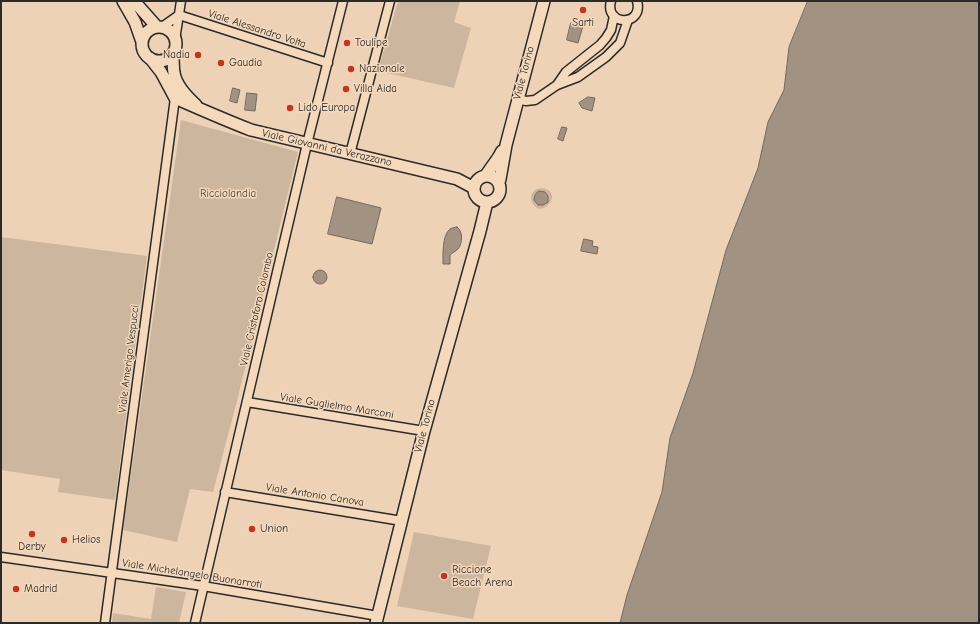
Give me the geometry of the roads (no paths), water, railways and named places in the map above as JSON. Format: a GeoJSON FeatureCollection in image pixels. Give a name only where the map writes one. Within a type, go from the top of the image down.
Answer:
{"type":"FeatureCollection","features":[{"type":"Feature","properties":{"kind":"street"},"geometry":{"type":"LineString","coordinates":[[123,1],[135,22],[146,55],[161,72],[175,98]]}},
{"type":"Feature","properties":{"kind":"street"},"geometry":{"type":"LineString","coordinates":[[134,1],[159,27],[170,32],[175,40]]}},
{"type":"Feature","properties":{"kind":"street"},"geometry":{"type":"LineString","coordinates":[[150,58],[155,60],[165,59],[173,53],[175,49],[181,1]]}},
{"type":"Feature","properties":{"kind":"street","name":"Viale Cristoforo Colombo"},"geometry":{"type":"LineString","coordinates":[[195,623],[307,144],[344,1]]}},
{"type":"Feature","properties":{"kind":"street"},"geometry":{"type":"LineString","coordinates":[[350,154],[390,1]]}},
{"type":"Feature","properties":{"kind":"street","name":"Viale Torino"},"geometry":{"type":"LineString","coordinates":[[499,182],[517,99],[544,1]]}},
{"type":"Feature","properties":{"kind":"street"},"geometry":{"type":"LineString","coordinates":[[611,1],[610,8],[614,16],[621,20],[628,20],[632,18],[638,11],[639,6],[637,1]]}},
{"type":"Feature","properties":{"kind":"street"},"geometry":{"type":"LineString","coordinates":[[142,42],[147,32],[151,28],[159,27],[179,16]]}},
{"type":"Feature","properties":{"kind":"street","name":"Viale Alessandro Volta"},"geometry":{"type":"LineString","coordinates":[[179,16],[328,63]]}},
{"type":"Feature","properties":{"kind":"street"},"geometry":{"type":"LineString","coordinates":[[557,85],[566,72],[600,45],[606,38],[614,16]]}},
{"type":"Feature","properties":{"kind":"street"},"geometry":{"type":"LineString","coordinates":[[517,99],[526,101],[535,100],[557,85],[578,78],[606,57],[620,43],[628,20]]}},
{"type":"Feature","properties":{"kind":"street","name":"Viale Giovanni da Verazzano"},"geometry":{"type":"LineString","coordinates":[[173,53],[174,74],[178,84],[189,99],[199,108]]}},
{"type":"Feature","properties":{"kind":"street","name":"Viale Giovanni da Verazzano"},"geometry":{"type":"LineString","coordinates":[[175,98],[224,120],[251,130],[457,179],[483,176]]}},
{"type":"Feature","properties":{"kind":"street","name":"Viale Amerigo Vespucci"},"geometry":{"type":"LineString","coordinates":[[105,623],[175,98]]}},
{"type":"Feature","properties":{"kind":"street","name":"Viale Torino"},"geometry":{"type":"LineString","coordinates":[[483,176],[498,158],[506,145]]}},
{"type":"Feature","properties":{"kind":"street"},"geometry":{"type":"LineString","coordinates":[[483,176],[495,178],[499,182],[500,191],[498,197],[493,201],[487,202],[480,200],[475,192],[476,182],[483,176]]}},
{"type":"Feature","properties":{"kind":"street","name":"Viale Giovanni da Verazzano"},"geometry":{"type":"LineString","coordinates":[[457,179],[475,192]]}},
{"type":"Feature","properties":{"kind":"street","name":"Viale Torino"},"geometry":{"type":"LineString","coordinates":[[475,192],[480,231]]}},
{"type":"Feature","properties":{"kind":"street","name":"Viale Torino"},"geometry":{"type":"LineString","coordinates":[[377,619],[424,431],[487,202]]}},
{"type":"Feature","properties":{"kind":"street","name":"Viale Guglielmo Marconi"},"geometry":{"type":"LineString","coordinates":[[246,402],[424,431]]}},
{"type":"Feature","properties":{"kind":"street","name":"Viale Antonio Canova"},"geometry":{"type":"LineString","coordinates":[[226,492],[402,521]]}},
{"type":"Feature","properties":{"kind":"street","name":"Viale Michelangelo Buonarroti"},"geometry":{"type":"LineString","coordinates":[[1,557],[203,586],[377,619]]}},
{"type":"Feature","properties":{"kind":"place","name":"Sarti"},"geometry":{"type":"Point","coordinates":[583,10]}},
{"type":"Feature","properties":{"kind":"place","name":"Toulipe"},"geometry":{"type":"Point","coordinates":[347,43]}},
{"type":"Feature","properties":{"kind":"place","name":"Nadia"},"geometry":{"type":"Point","coordinates":[198,55]}},
{"type":"Feature","properties":{"kind":"place","name":"Gaudia"},"geometry":{"type":"Point","coordinates":[221,63]}},
{"type":"Feature","properties":{"kind":"place","name":"Nazionale"},"geometry":{"type":"Point","coordinates":[351,69]}},
{"type":"Feature","properties":{"kind":"place","name":"Villa Aida"},"geometry":{"type":"Point","coordinates":[346,89]}},
{"type":"Feature","properties":{"kind":"place","name":"Lido Europa"},"geometry":{"type":"Point","coordinates":[290,108]}},
{"type":"Feature","properties":{"kind":"place","name":"Union"},"geometry":{"type":"Point","coordinates":[252,529]}},
{"type":"Feature","properties":{"kind":"place","name":"Derby"},"geometry":{"type":"Point","coordinates":[32,534]}},
{"type":"Feature","properties":{"kind":"place","name":"Helios"},"geometry":{"type":"Point","coordinates":[64,540]}},
{"type":"Feature","properties":{"kind":"place","name":"Riccione Beach Arena"},"geometry":{"type":"Point","coordinates":[444,576]}},
{"type":"Feature","properties":{"kind":"place","name":"Madrid"},"geometry":{"type":"Point","coordinates":[16,589]}},
{"type":"Feature","properties":{"kind":"park label","name":"Ricciolandia"},"geometry":{"type":"Point","coordinates":[228,194]}}]}
